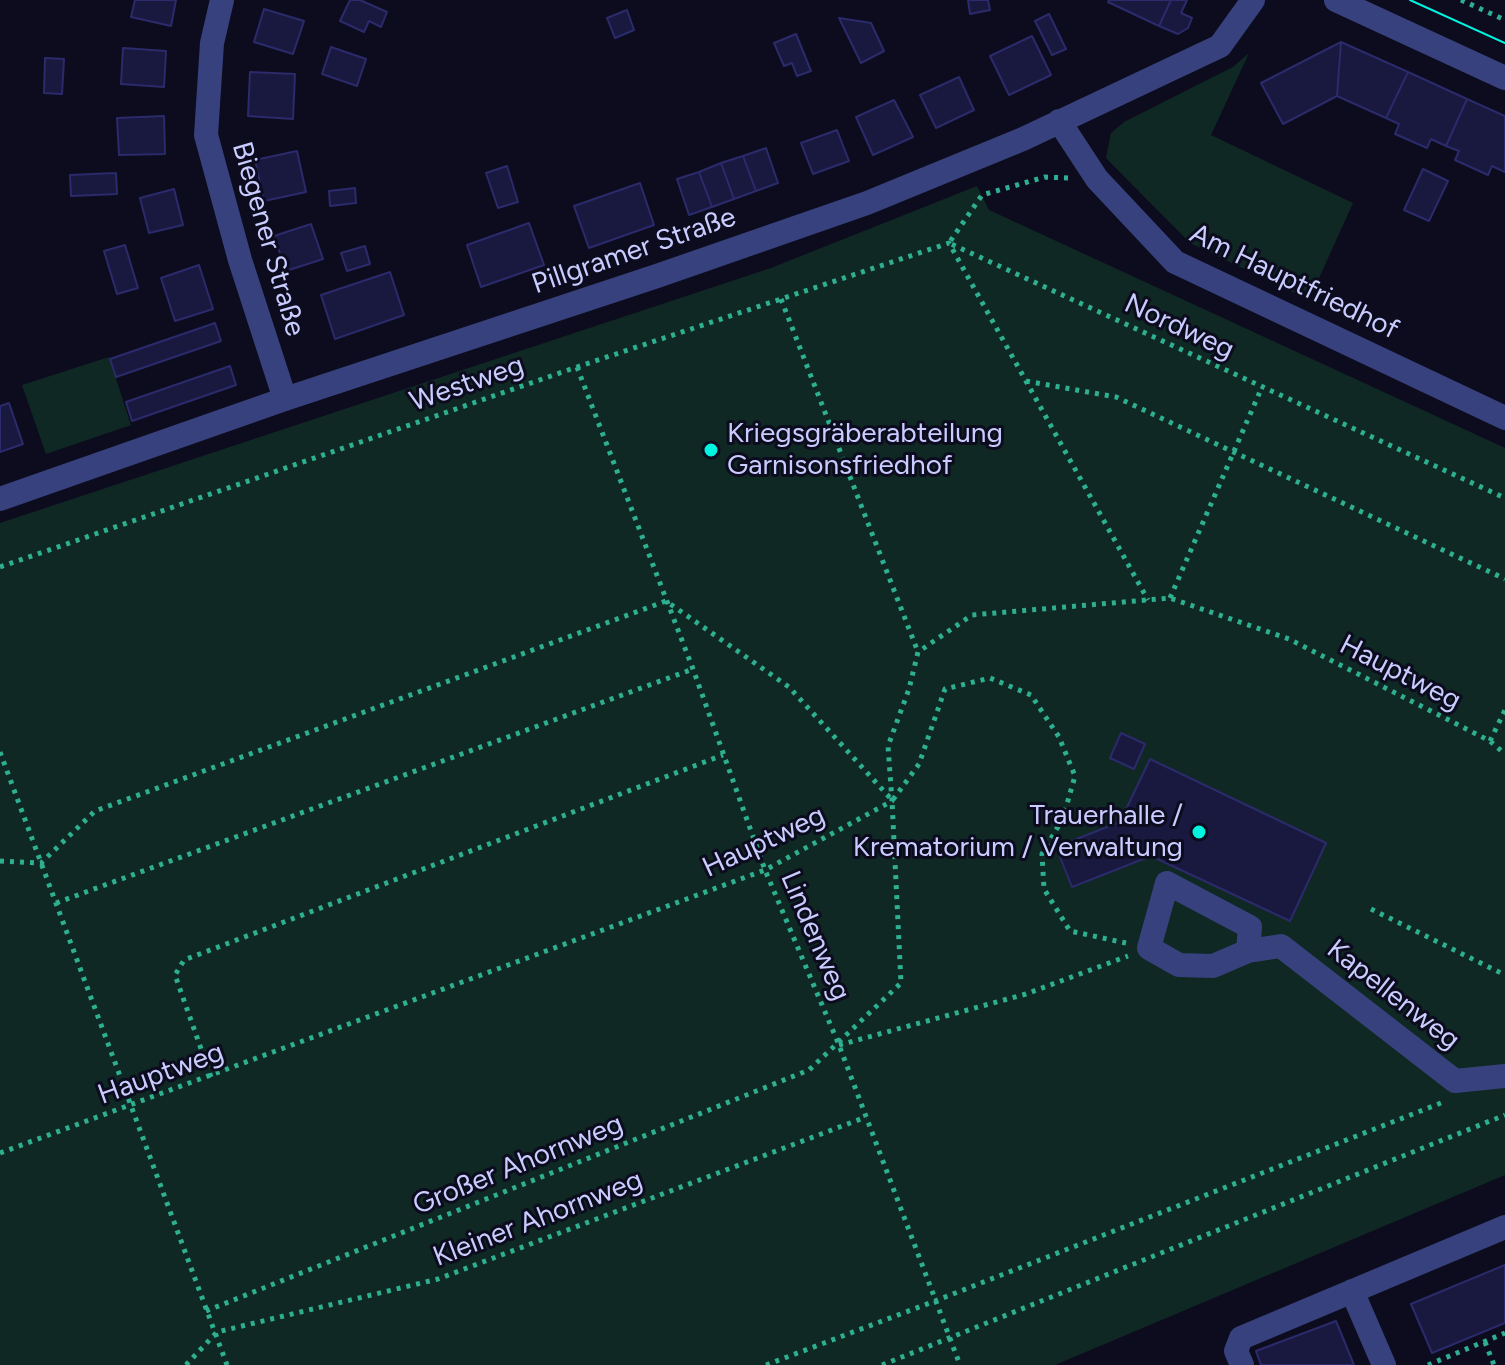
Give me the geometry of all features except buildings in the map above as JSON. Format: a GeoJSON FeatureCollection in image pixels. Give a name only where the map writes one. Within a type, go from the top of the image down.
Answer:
{"type":"FeatureCollection","features":[{"type":"Feature","properties":{"kind":"street","name":"Biegener Straße"},"geometry":{"type":"LineString","coordinates":[[222,0],[212,43],[206,135],[240,260],[285,399]]}},
{"type":"Feature","properties":{"kind":"street","name":"Pillgramer Straße"},"geometry":{"type":"LineString","coordinates":[[0,499],[285,399],[867,203],[1023,139],[1220,46],[1253,0]]}},
{"type":"Feature","properties":{"kind":"street"},"geometry":{"type":"LineString","coordinates":[[1336,0],[1505,78]]}},
{"type":"Feature","properties":{"kind":"street","name":"Am Hauptfriedhof"},"geometry":{"type":"LineString","coordinates":[[1059,121],[1097,179],[1175,262],[1505,418]]}},
{"type":"Feature","properties":{"kind":"street"},"geometry":{"type":"LineString","coordinates":[[1149,948],[1167,883],[1250,927],[1248,951]]}},
{"type":"Feature","properties":{"kind":"street","name":"Kapellenweg"},"geometry":{"type":"LineString","coordinates":[[1149,948],[1179,965],[1213,966],[1248,951],[1281,946],[1455,1081],[1505,1076]]}},
{"type":"Feature","properties":{"kind":"street"},"geometry":{"type":"LineString","coordinates":[[1242,1365],[1236,1351],[1241,1338],[1505,1227]]}},
{"type":"Feature","properties":{"kind":"street"},"geometry":{"type":"LineString","coordinates":[[1352,1291],[1384,1365]]}},
{"type":"Feature","properties":{"kind":"path"},"geometry":{"type":"LineString","coordinates":[[1461,0],[1505,20]]}},
{"type":"Feature","properties":{"kind":"path"},"geometry":{"type":"LineString","coordinates":[[1045,177],[982,195],[949,243],[1148,600]]}},
{"type":"Feature","properties":{"kind":"path","name":"Westweg"},"geometry":{"type":"LineString","coordinates":[[0,567],[577,367],[949,243]]}},
{"type":"Feature","properties":{"kind":"path","name":"Nordweg"},"geometry":{"type":"LineString","coordinates":[[949,243],[1505,498]]}},
{"type":"Feature","properties":{"kind":"path"},"geometry":{"type":"LineString","coordinates":[[781,299],[918,652],[909,689],[888,746],[892,801]]}},
{"type":"Feature","properties":{"kind":"path","name":"Lindenweg"},"geometry":{"type":"LineString","coordinates":[[577,367],[693,669],[765,870],[839,1045],[960,1365]]}},
{"type":"Feature","properties":{"kind":"path"},"geometry":{"type":"LineString","coordinates":[[1025,381],[1116,397],[1505,579]]}},
{"type":"Feature","properties":{"kind":"path"},"geometry":{"type":"LineString","coordinates":[[1170,598],[1262,387]]}},
{"type":"Feature","properties":{"kind":"path","name":"Hauptweg"},"geometry":{"type":"LineString","coordinates":[[918,652],[972,615],[1170,598],[1289,639],[1490,741],[1505,754]]}},
{"type":"Feature","properties":{"kind":"path"},"geometry":{"type":"LineString","coordinates":[[0,861],[41,863],[95,811],[666,601],[789,687],[892,801]]}},
{"type":"Feature","properties":{"kind":"path"},"geometry":{"type":"LineString","coordinates":[[56,903],[693,669]]}},
{"type":"Feature","properties":{"kind":"path"},"geometry":{"type":"LineString","coordinates":[[892,801],[919,764],[945,689],[990,678],[1031,695],[1059,737],[1075,776],[1063,818],[1042,854],[1044,889],[1070,931],[1149,948]]}},
{"type":"Feature","properties":{"kind":"path"},"geometry":{"type":"LineString","coordinates":[[1490,741],[1505,710]]}},
{"type":"Feature","properties":{"kind":"path"},"geometry":{"type":"LineString","coordinates":[[0,752],[227,1365]]}},
{"type":"Feature","properties":{"kind":"path"},"geometry":{"type":"LineString","coordinates":[[211,1077],[175,975],[184,960],[723,755]]}},
{"type":"Feature","properties":{"kind":"path","name":"Hauptweg"},"geometry":{"type":"LineString","coordinates":[[0,1153],[765,870],[892,801]]}},
{"type":"Feature","properties":{"kind":"path","name":"Großer Ahornweg"},"geometry":{"type":"LineString","coordinates":[[206,1311],[809,1070],[839,1045],[901,983],[892,801]]}},
{"type":"Feature","properties":{"kind":"path"},"geometry":{"type":"LineString","coordinates":[[1371,909],[1505,975]]}},
{"type":"Feature","properties":{"kind":"path"},"geometry":{"type":"LineString","coordinates":[[839,1045],[1026,994],[1149,948]]}},
{"type":"Feature","properties":{"kind":"path"},"geometry":{"type":"LineString","coordinates":[[766,1365],[1447,1101]]}},
{"type":"Feature","properties":{"kind":"path"},"geometry":{"type":"LineString","coordinates":[[882,1365],[1505,1115]]}},
{"type":"Feature","properties":{"kind":"path","name":"Kleiner Ahornweg"},"geometry":{"type":"LineString","coordinates":[[217,1332],[438,1279],[866,1117]]}},
{"type":"Feature","properties":{"kind":"path"},"geometry":{"type":"LineString","coordinates":[[186,1365],[217,1332]]}},
{"type":"Feature","properties":{"kind":"path"},"geometry":{"type":"LineString","coordinates":[[1428,1365],[1505,1333]]}},
{"type":"Feature","properties":{"kind":"path"},"geometry":{"type":"LineString","coordinates":[[1485,1342],[1494,1365]]}},
{"type":"Feature","properties":{"kind":"green space"},"geometry":{"type":"Polygon","coordinates":[[[1249,53],[1211,135],[1353,203],[1309,300],[1190,243],[1106,158],[1111,133],[1124,122],[1233,67],[1249,53]]]}},
{"type":"Feature","properties":{"kind":"green space"},"geometry":{"type":"Polygon","coordinates":[[[977,186],[989,210],[1505,448],[1505,1175],[1055,1365],[0,1365],[0,523],[771,268],[977,186]]]}},
{"type":"Feature","properties":{"kind":"green space"},"geometry":{"type":"Polygon","coordinates":[[[109,357],[131,425],[46,454],[22,385],[109,357]]]}},
{"type":"Feature","properties":{"kind":"tram line"},"geometry":{"type":"LineString","coordinates":[[1410,0],[1505,43]]}},
{"type":"Feature","properties":{"kind":"place","name":"Kriegsgräberabteilung Garnisonsfriedhof"},"geometry":{"type":"Point","coordinates":[711,450]}},
{"type":"Feature","properties":{"kind":"place","name":"Trauerhalle / Krematorium / Verwaltung"},"geometry":{"type":"Point","coordinates":[1199,832]}}]}
